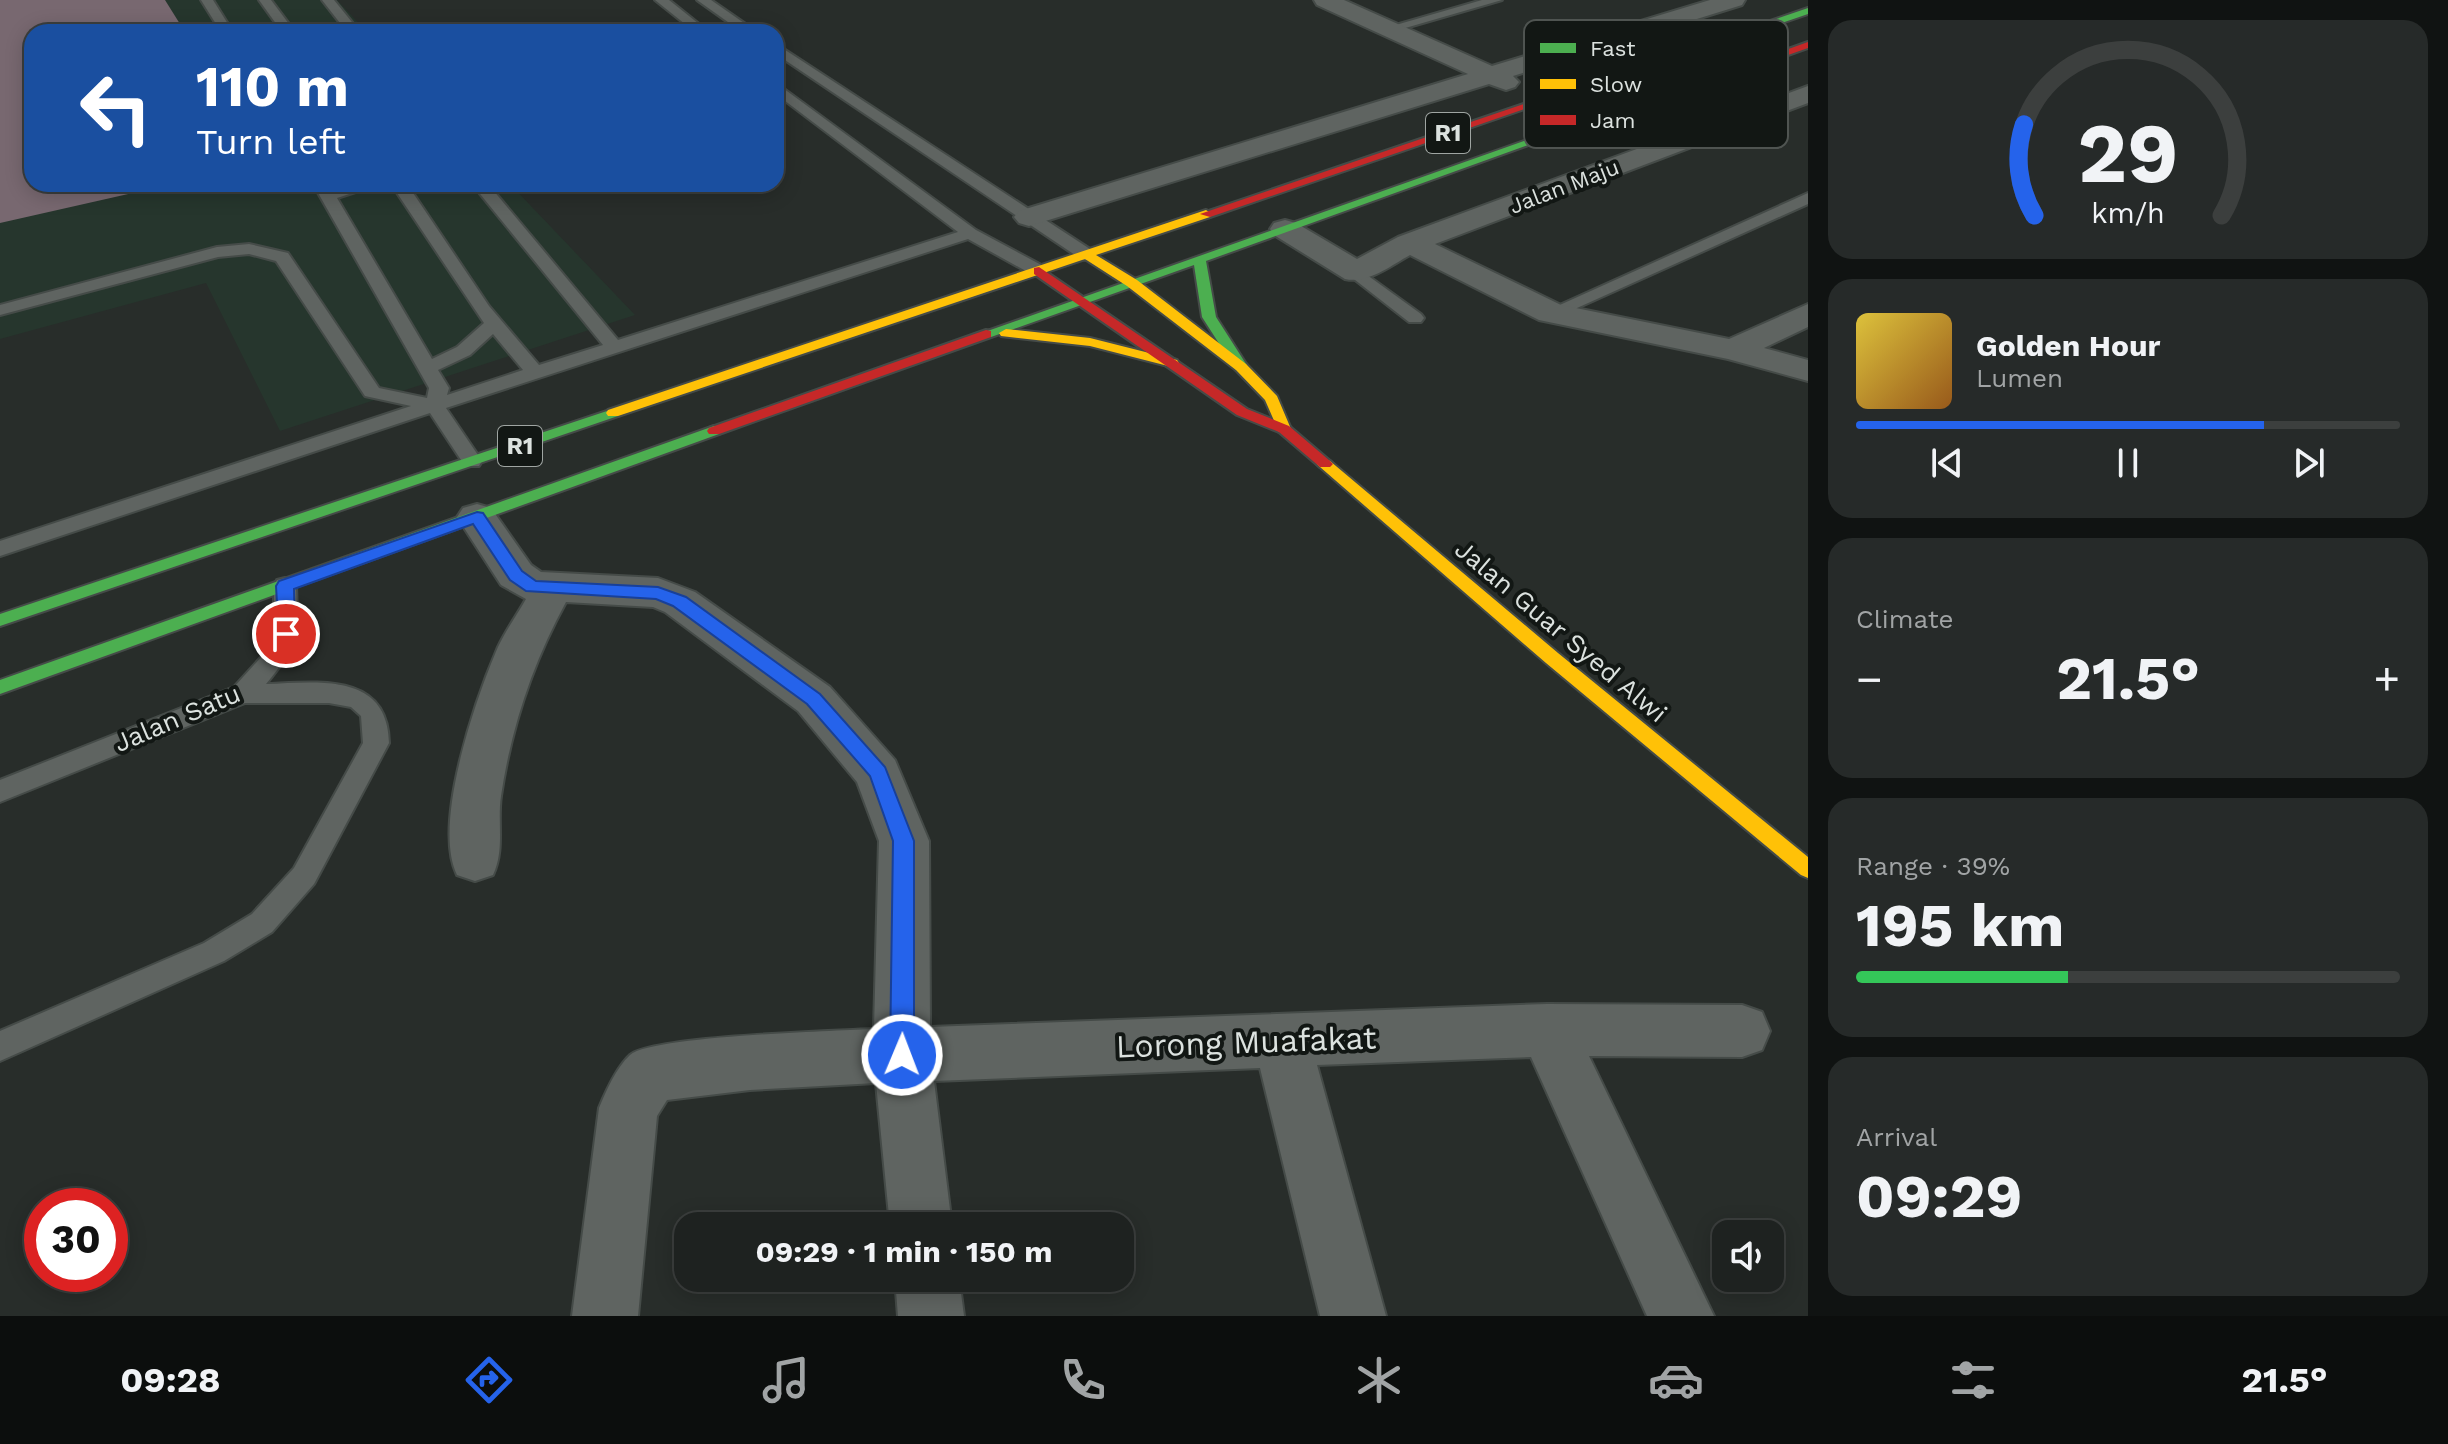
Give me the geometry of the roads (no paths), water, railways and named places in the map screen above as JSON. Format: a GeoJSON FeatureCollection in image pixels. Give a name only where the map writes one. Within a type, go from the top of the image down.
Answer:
{"type":"FeatureCollection","features":[{"type":"Feature","properties":{"kind":"main road","name":"R1"},"geometry":{"type":"LineString","coordinates":[[1782,20],[1808,11]]}},
{"type":"Feature","properties":{"kind":"main road","name":"R1"},"geometry":{"type":"LineString","coordinates":[[1788,52],[1808,45]]}},
{"type":"Feature","properties":{"kind":"main road","name":"R1"},"geometry":{"type":"LineString","coordinates":[[0,620],[1524,108]]}},
{"type":"Feature","properties":{"kind":"main road","name":"R1"},"geometry":{"type":"LineString","coordinates":[[0,687],[996,333],[1083,299],[1524,145]]}},
{"type":"Feature","properties":{"kind":"main road","name":"Jalan Guar Syed Alwi"},"geometry":{"type":"LineString","coordinates":[[1087,255],[1132,283],[1241,367],[1272,399],[1284,429]]}},
{"type":"Feature","properties":{"kind":"main road"},"geometry":{"type":"LineString","coordinates":[[1199,259],[1206,316],[1216,336],[1241,367]]}},
{"type":"Feature","properties":{"kind":"main road","name":"Jalan Guar Syed Alwi"},"geometry":{"type":"LineString","coordinates":[[1039,271],[1242,412],[1284,429],[1552,658],[1808,869]]}},
{"type":"Feature","properties":{"kind":"main road"},"geometry":{"type":"LineString","coordinates":[[996,333],[1047,335],[1117,346],[1172,363]]}},
{"type":"Feature","properties":{"kind":"street"},"geometry":{"type":"LineString","coordinates":[[1325,0],[1524,89]]}},
{"type":"Feature","properties":{"kind":"street"},"geometry":{"type":"LineString","coordinates":[[1671,20],[1734,0]]}},
{"type":"Feature","properties":{"kind":"street"},"geometry":{"type":"LineString","coordinates":[[1029,217],[1524,66]]}},
{"type":"Feature","properties":{"kind":"street","name":"Jalan Maju"},"geometry":{"type":"LineString","coordinates":[[1788,101],[1808,94]]}},
{"type":"Feature","properties":{"kind":"street","name":"Jalan Maju"},"geometry":{"type":"LineString","coordinates":[[1356,272],[1409,243],[1663,148]]}},
{"type":"Feature","properties":{"kind":"street"},"geometry":{"type":"LineString","coordinates":[[1285,229],[1356,272]]}},
{"type":"Feature","properties":{"kind":"street"},"geometry":{"type":"LineString","coordinates":[[1409,243],[1551,313],[1733,350],[1808,371]]}},
{"type":"Feature","properties":{"kind":"street"},"geometry":{"type":"LineString","coordinates":[[1733,350],[1808,314]]}},
{"type":"Feature","properties":{"kind":"street"},"geometry":{"type":"LineString","coordinates":[[477,517],[516,575],[532,586],[658,593],[680,602],[814,699],[878,773],[904,841],[902,1055],[919,1212]]}},
{"type":"Feature","properties":{"kind":"street"},"geometry":{"type":"LineString","coordinates":[[475,860],[476,798],[499,705],[521,645],[553,589]]}},
{"type":"Feature","properties":{"kind":"street"},"geometry":{"type":"LineString","coordinates":[[1547,1030],[1681,1316]]}},
{"type":"Feature","properties":{"kind":"street","name":"Lorong Muafakat"},"geometry":{"type":"LineString","coordinates":[[605,1316],[628,1108],[651,1074],[750,1063],[902,1055],[1547,1030],[1742,1031]]}},
{"type":"Feature","properties":{"kind":"street"},"geometry":{"type":"LineString","coordinates":[[1282,1041],[1353,1316]]}},
{"type":"Feature","properties":{"kind":"street"},"geometry":{"type":"LineString","coordinates":[[928,1292],[931,1316]]}},
{"type":"Feature","properties":{"kind":"lane"},"geometry":{"type":"LineString","coordinates":[[207,0],[222,24]]}},
{"type":"Feature","properties":{"kind":"lane"},"geometry":{"type":"LineString","coordinates":[[265,0],[283,24]]}},
{"type":"Feature","properties":{"kind":"lane"},"geometry":{"type":"LineString","coordinates":[[328,0],[348,24]]}},
{"type":"Feature","properties":{"kind":"lane"},"geometry":{"type":"LineString","coordinates":[[661,0],[692,24]]}},
{"type":"Feature","properties":{"kind":"lane"},"geometry":{"type":"LineString","coordinates":[[703,0],[739,24]]}},
{"type":"Feature","properties":{"kind":"lane"},"geometry":{"type":"LineString","coordinates":[[1388,29],[1496,0]]}},
{"type":"Feature","properties":{"kind":"lane"},"geometry":{"type":"LineString","coordinates":[[784,53],[1087,255]]}},
{"type":"Feature","properties":{"kind":"lane"},"geometry":{"type":"LineString","coordinates":[[784,93],[970,233],[1039,271]]}},
{"type":"Feature","properties":{"kind":"lane"},"geometry":{"type":"LineString","coordinates":[[326,192],[439,388],[434,405]]}},
{"type":"Feature","properties":{"kind":"lane"},"geometry":{"type":"LineString","coordinates":[[404,192],[494,323],[536,374]]}},
{"type":"Feature","properties":{"kind":"lane"},"geometry":{"type":"LineString","coordinates":[[487,192],[616,349]]}},
{"type":"Feature","properties":{"kind":"lane"},"geometry":{"type":"LineString","coordinates":[[1551,313],[1808,198]]}},
{"type":"Feature","properties":{"kind":"lane"},"geometry":{"type":"LineString","coordinates":[[0,549],[434,405],[970,233]]}},
{"type":"Feature","properties":{"kind":"lane"},"geometry":{"type":"LineString","coordinates":[[0,310],[217,252],[249,249],[282,257],[372,392],[434,405],[472,461]]}},
{"type":"Feature","properties":{"kind":"lane"},"geometry":{"type":"LineString","coordinates":[[1356,272],[1415,318]]}},
{"type":"Feature","properties":{"kind":"lane"},"geometry":{"type":"LineString","coordinates":[[427,367],[454,360],[474,345],[494,323]]}},
{"type":"Feature","properties":{"kind":"lane","name":"Jalan Satu"},"geometry":{"type":"LineString","coordinates":[[0,791],[243,694],[274,658],[286,634],[285,586]]}},
{"type":"Feature","properties":{"kind":"lane"},"geometry":{"type":"LineString","coordinates":[[0,1046],[214,952],[262,923],[304,876],[376,743],[376,722],[367,704],[349,695],[243,694]]}}]}
